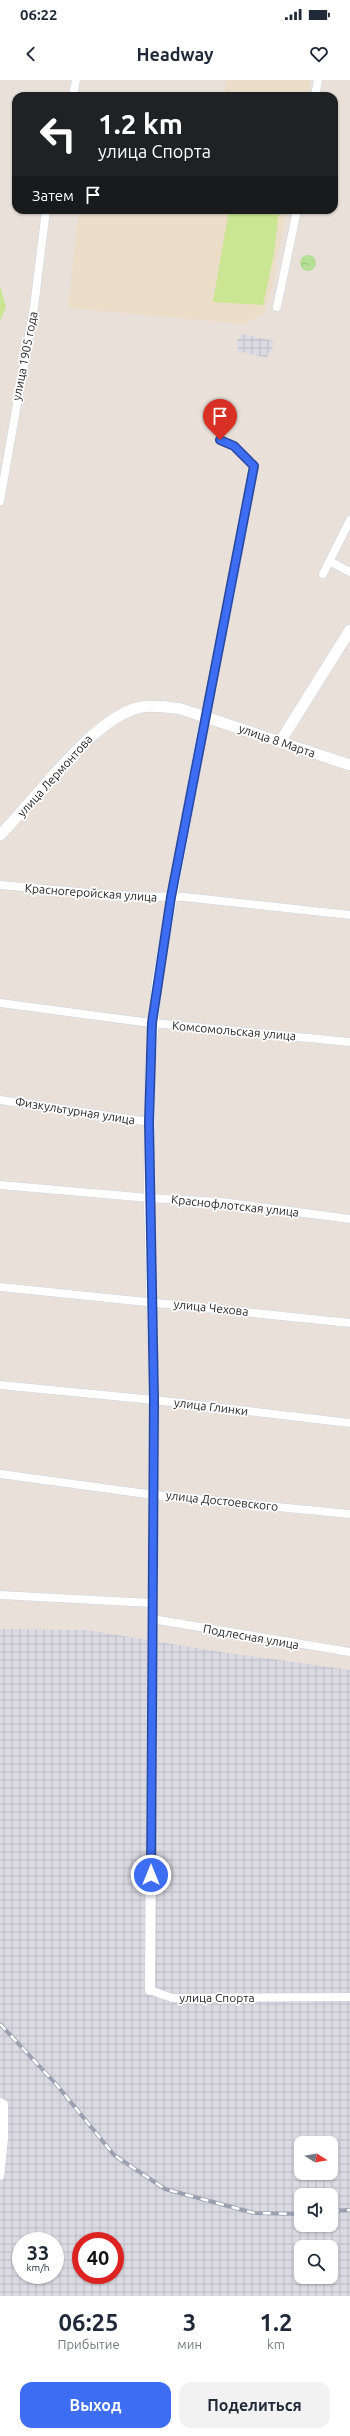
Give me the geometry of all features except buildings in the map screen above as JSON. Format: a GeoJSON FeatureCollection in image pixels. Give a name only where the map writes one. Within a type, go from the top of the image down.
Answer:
{"type":"FeatureCollection","features":[{"type":"Feature","properties":{"kind":"main road"},"geometry":{"type":"LineString","coordinates":[[280,742],[350,630]]}},
{"type":"Feature","properties":{"kind":"main road","name":"улица Лермонтова"},"geometry":{"type":"LineString","coordinates":[[0,835],[85,741],[101,727],[123,713],[141,708],[165,706],[205,716]]}},
{"type":"Feature","properties":{"kind":"main road","name":"улица 8 Марта"},"geometry":{"type":"LineString","coordinates":[[205,716],[350,765]]}},
{"type":"Feature","properties":{"kind":"street"},"geometry":{"type":"LineString","coordinates":[[74,92],[76,80]]}},
{"type":"Feature","properties":{"kind":"street"},"geometry":{"type":"LineString","coordinates":[[316,92],[318,80]]}},
{"type":"Feature","properties":{"kind":"street","name":"улица 1905 года"},"geometry":{"type":"LineString","coordinates":[[0,501],[34,307],[46,214]]}},
{"type":"Feature","properties":{"kind":"street"},"geometry":{"type":"LineString","coordinates":[[277,307],[295,214]]}},
{"type":"Feature","properties":{"kind":"street","name":"улица Спорта"},"geometry":{"type":"LineString","coordinates":[[220,440],[234,446],[254,466],[230,597],[205,716],[171,897],[152,1023],[149,1122],[149,1198],[154,1400],[154,1494],[150,1990],[172,1998],[350,1998]]}},
{"type":"Feature","properties":{"kind":"street"},"geometry":{"type":"LineString","coordinates":[[323,574],[350,520]]}},
{"type":"Feature","properties":{"kind":"street"},"geometry":{"type":"LineString","coordinates":[[330,562],[350,572]]}},
{"type":"Feature","properties":{"kind":"street","name":"Красногеройская улица"},"geometry":{"type":"LineString","coordinates":[[0,885],[121,896],[171,897],[350,915]]}},
{"type":"Feature","properties":{"kind":"street","name":"Комсомольская улица"},"geometry":{"type":"LineString","coordinates":[[0,1003],[152,1023],[350,1042]]}},
{"type":"Feature","properties":{"kind":"street","name":"Физкультурная улица"},"geometry":{"type":"LineString","coordinates":[[0,1100],[149,1122]]}},
{"type":"Feature","properties":{"kind":"street","name":"Краснофлотская улица"},"geometry":{"type":"LineString","coordinates":[[0,1185],[149,1198],[221,1202],[350,1219]]}},
{"type":"Feature","properties":{"kind":"street","name":"улица Чехова"},"geometry":{"type":"LineString","coordinates":[[0,1287],[151,1301],[350,1324]]}},
{"type":"Feature","properties":{"kind":"street","name":"улица Глинки"},"geometry":{"type":"LineString","coordinates":[[0,1385],[154,1400],[350,1423]]}},
{"type":"Feature","properties":{"kind":"street","name":"улица Достоевского"},"geometry":{"type":"LineString","coordinates":[[0,1474],[154,1494],[350,1514]]}},
{"type":"Feature","properties":{"kind":"street"},"geometry":{"type":"LineString","coordinates":[[0,1595],[152,1603]]}},
{"type":"Feature","properties":{"kind":"street","name":"Подлесная улица"},"geometry":{"type":"LineString","coordinates":[[152,1619],[350,1652]]}},
{"type":"Feature","properties":{"kind":"street"},"geometry":{"type":"LineString","coordinates":[[0,2102],[4,2104],[4,2138],[0,2176]]}},
{"type":"Feature","properties":{"kind":"shaded area"},"geometry":{"type":"Polygon","coordinates":[[[226,80],[310,80],[308,92],[224,92],[226,80]]]}},
{"type":"Feature","properties":{"kind":"shaded area"},"geometry":{"type":"Polygon","coordinates":[[[79,214],[286,214],[270,296],[264,313],[244,324],[68,308],[79,214]]]}},
{"type":"Feature","properties":{"kind":"shaded area"},"geometry":{"type":"Polygon","coordinates":[[[241,334],[274,341],[272,351],[269,351],[267,358],[238,351],[237,338],[240,339],[241,334]]]}},
{"type":"Feature","properties":{"kind":"shaded area"},"geometry":{"type":"Polygon","coordinates":[[[0,1629],[86,1630],[221,1652],[350,1670],[350,2296],[0,2296],[0,1629]]]}},
{"type":"Feature","properties":{"kind":"green space"},"geometry":{"type":"Polygon","coordinates":[[[228,214],[279,214],[274,254],[263,305],[213,302],[228,214]]]}},
{"type":"Feature","properties":{"kind":"green space"},"geometry":{"type":"Polygon","coordinates":[[[305,255],[311,255],[316,260],[314,269],[311,271],[305,271],[300,266],[300,260],[305,255]]]}},
{"type":"Feature","properties":{"kind":"green space"},"geometry":{"type":"Polygon","coordinates":[[[0,286],[6,307],[0,321],[0,286]]]}},
{"type":"Feature","properties":{"kind":"railway"},"geometry":{"type":"LineString","coordinates":[[0,2024],[56,2084],[114,2155],[165,2189],[254,2213],[294,2214]]}},
{"type":"Feature","properties":{"kind":"railway"},"geometry":{"type":"LineString","coordinates":[[338,2211],[350,2210]]}},
{"type":"Feature","properties":{"kind":"route"},"geometry":{"type":"LineString","coordinates":[[151,1875],[154,1400],[149,1198],[149,1122],[152,1023],[157,981],[171,897],[205,716],[230,597],[254,466],[234,446],[220,440]]}}]}
